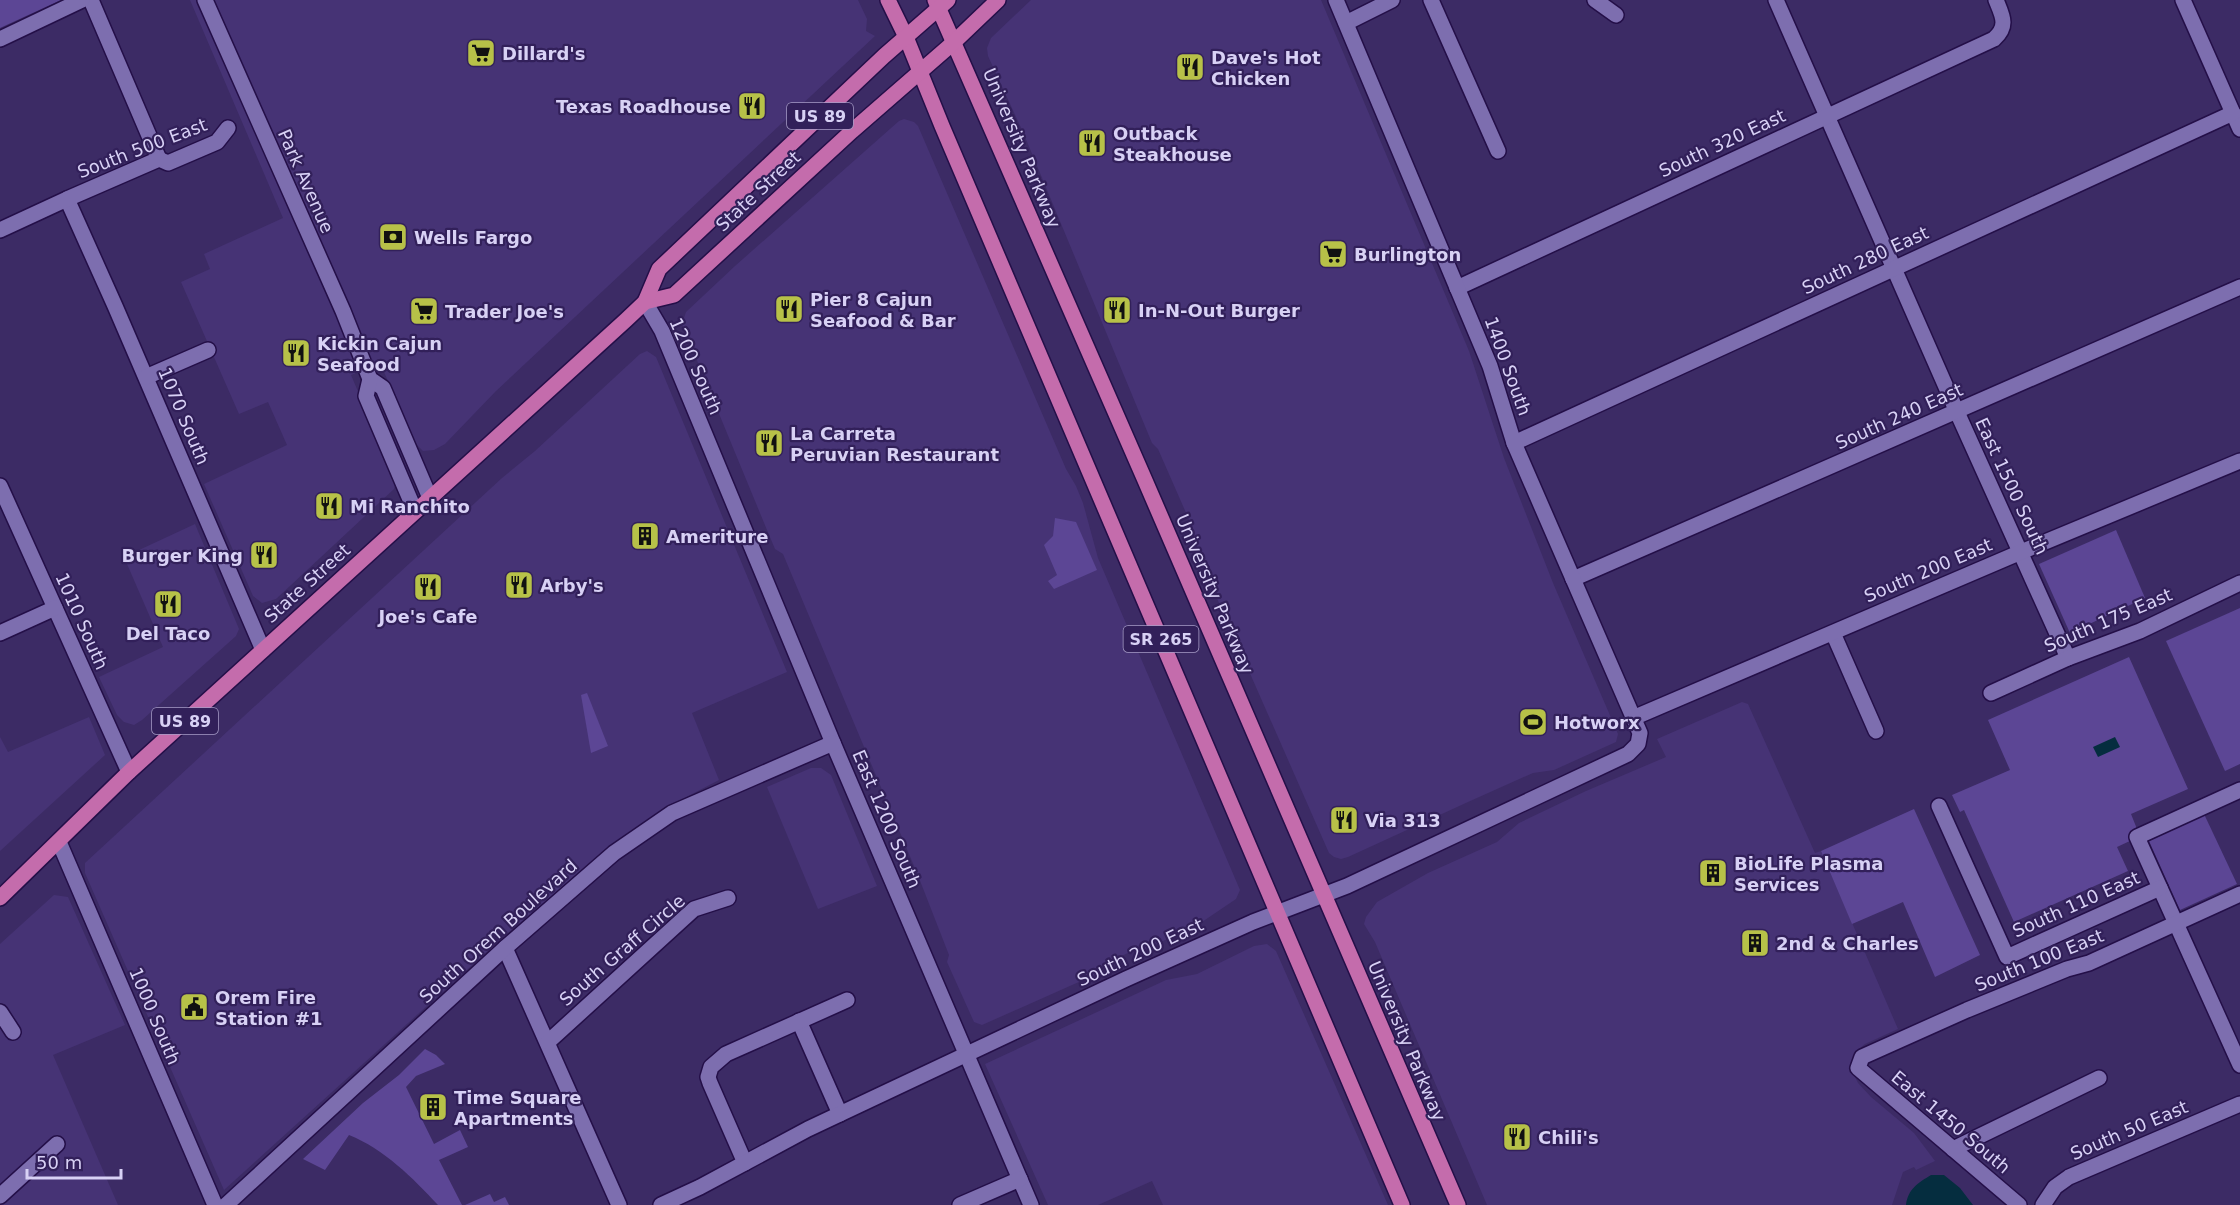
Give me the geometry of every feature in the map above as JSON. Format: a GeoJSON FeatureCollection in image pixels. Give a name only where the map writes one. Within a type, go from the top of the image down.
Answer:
{"type":"FeatureCollection","features":[{"type":"Feature","properties":{"kind":"main road","name":"SR 265"},"geometry":{"type":"LineString","coordinates":[[888,0],[906,37],[1402,1205]]}},
{"type":"Feature","properties":{"kind":"main road","name":"State Street"},"geometry":{"type":"LineString","coordinates":[[645,302],[674,295],[998,0]]}},
{"type":"Feature","properties":{"kind":"main road","name":"State Street"},"geometry":{"type":"LineString","coordinates":[[0,898],[129,772],[645,302],[659,269],[940,3]]}},
{"type":"Feature","properties":{"kind":"main road","name":"University Parkway"},"geometry":{"type":"LineString","coordinates":[[940,3],[953,43],[1144,477],[1458,1205]]}},
{"type":"Feature","properties":{"kind":"street"},"geometry":{"type":"LineString","coordinates":[[0,39],[82,0]]}},
{"type":"Feature","properties":{"kind":"street"},"geometry":{"type":"LineString","coordinates":[[91,0],[159,159]]}},
{"type":"Feature","properties":{"kind":"street","name":"Park Avenue"},"geometry":{"type":"LineString","coordinates":[[205,0],[343,311],[370,379],[383,388],[430,498]]}},
{"type":"Feature","properties":{"kind":"street","name":"1400 South"},"geometry":{"type":"LineString","coordinates":[[1336,0],[1490,366],[1514,443],[1640,733],[1638,744]]}},
{"type":"Feature","properties":{"kind":"street"},"geometry":{"type":"LineString","coordinates":[[1346,23],[1392,0]]}},
{"type":"Feature","properties":{"kind":"street"},"geometry":{"type":"LineString","coordinates":[[1431,0],[1498,151]]}},
{"type":"Feature","properties":{"kind":"street"},"geometry":{"type":"LineString","coordinates":[[1595,0],[1616,15]]}},
{"type":"Feature","properties":{"kind":"street","name":"East 1500 South"},"geometry":{"type":"LineString","coordinates":[[1776,0],[1956,412],[2068,658]]}},
{"type":"Feature","properties":{"kind":"street","name":"South 320 East"},"geometry":{"type":"LineString","coordinates":[[1457,288],[1994,39],[2002,31],[2004,18],[1996,0]]}},
{"type":"Feature","properties":{"kind":"street"},"geometry":{"type":"LineString","coordinates":[[2184,0],[2240,129]]}},
{"type":"Feature","properties":{"kind":"street","name":"South 280 East"},"geometry":{"type":"LineString","coordinates":[[1514,443],[2233,113]]}},
{"type":"Feature","properties":{"kind":"street","name":"South 500 East"},"geometry":{"type":"LineString","coordinates":[[0,230],[159,159],[168,163],[217,142],[228,128]]}},
{"type":"Feature","properties":{"kind":"street","name":"1070 South"},"geometry":{"type":"LineString","coordinates":[[67,199],[263,650]]}},
{"type":"Feature","properties":{"kind":"street","name":"South 240 East"},"geometry":{"type":"LineString","coordinates":[[1573,579],[2240,287]]}},
{"type":"Feature","properties":{"kind":"street","name":"1200 South"},"geometry":{"type":"LineString","coordinates":[[645,302],[662,331],[710,447]]}},
{"type":"Feature","properties":{"kind":"street"},"geometry":{"type":"LineString","coordinates":[[146,377],[208,350]]}},
{"type":"Feature","properties":{"kind":"street","name":"Park Avenue"},"geometry":{"type":"LineString","coordinates":[[370,379],[366,396],[415,511]]}},
{"type":"Feature","properties":{"kind":"street","name":"East 1200 South"},"geometry":{"type":"LineString","coordinates":[[710,447],[833,743],[1031,1205]]}},
{"type":"Feature","properties":{"kind":"street","name":"South 200 East"},"geometry":{"type":"LineString","coordinates":[[1633,718],[2240,460]]}},
{"type":"Feature","properties":{"kind":"street","name":"1010 South"},"geometry":{"type":"LineString","coordinates":[[0,486],[129,772]]}},
{"type":"Feature","properties":{"kind":"street","name":"South 175 East"},"geometry":{"type":"LineString","coordinates":[[1992,693],[2068,658],[2140,631],[2240,583]]}},
{"type":"Feature","properties":{"kind":"street"},"geometry":{"type":"LineString","coordinates":[[0,633],[55,608]]}},
{"type":"Feature","properties":{"kind":"street"},"geometry":{"type":"LineString","coordinates":[[1833,633],[1876,731]]}},
{"type":"Feature","properties":{"kind":"street","name":"South Orem Boulevard"},"geometry":{"type":"LineString","coordinates":[[226,1205],[505,948],[614,854],[672,813],[833,743]]}},
{"type":"Feature","properties":{"kind":"street","name":"South 200 East"},"geometry":{"type":"LineString","coordinates":[[662,1205],[840,1114],[1126,979],[1278,912],[1357,882],[1628,754],[1638,744]]}},
{"type":"Feature","properties":{"kind":"street"},"geometry":{"type":"LineString","coordinates":[[2240,790],[2137,837],[2240,1065]]}},
{"type":"Feature","properties":{"kind":"street","name":"South 110 East"},"geometry":{"type":"LineString","coordinates":[[1939,806],[2007,957],[2160,888]]}},
{"type":"Feature","properties":{"kind":"street","name":"1000 South"},"geometry":{"type":"LineString","coordinates":[[59,842],[215,1205]]}},
{"type":"Feature","properties":{"kind":"street","name":"South 100 East"},"geometry":{"type":"LineString","coordinates":[[1858,1068],[1862,1057],[1912,1033],[2067,969],[2089,963],[2240,894]]}},
{"type":"Feature","properties":{"kind":"street","name":"South Graff Circle"},"geometry":{"type":"LineString","coordinates":[[548,1042],[694,909],[728,898]]}},
{"type":"Feature","properties":{"kind":"street"},"geometry":{"type":"LineString","coordinates":[[505,948],[619,1205]]}},
{"type":"Feature","properties":{"kind":"street"},"geometry":{"type":"LineString","coordinates":[[745,1163],[710,1083],[708,1077],[711,1067],[726,1054],[847,1000]]}},
{"type":"Feature","properties":{"kind":"street"},"geometry":{"type":"LineString","coordinates":[[1,1014],[13,1032]]}},
{"type":"Feature","properties":{"kind":"street"},"geometry":{"type":"LineString","coordinates":[[799,1021],[840,1114]]}},
{"type":"Feature","properties":{"kind":"street","name":"East 1450 South"},"geometry":{"type":"LineString","coordinates":[[1858,1068],[2019,1205]]}},
{"type":"Feature","properties":{"kind":"street"},"geometry":{"type":"LineString","coordinates":[[1953,1149],[2099,1078]]}},
{"type":"Feature","properties":{"kind":"street","name":"South 50 East"},"geometry":{"type":"LineString","coordinates":[[2043,1205],[2055,1187],[2069,1177],[2240,1104]]}},
{"type":"Feature","properties":{"kind":"street"},"geometry":{"type":"LineString","coordinates":[[0,1196],[57,1144]]}},
{"type":"Feature","properties":{"kind":"street"},"geometry":{"type":"LineString","coordinates":[[960,1205],[1020,1179]]}},
{"type":"Feature","properties":{"kind":"shaded area"},"geometry":{"type":"Polygon","coordinates":[[[0,0],[61,0],[0,28],[0,0]]]}},
{"type":"Feature","properties":{"kind":"shaded area"},"geometry":{"type":"Polygon","coordinates":[[[190,0],[858,0],[867,19],[866,31],[875,36],[496,391],[445,444],[434,450],[423,451],[416,444],[380,363],[351,375],[396,481],[394,489],[276,599],[262,603],[253,596],[204,484],[287,445],[268,402],[239,414],[181,282],[210,269],[204,254],[283,218],[190,0]]]}},
{"type":"Feature","properties":{"kind":"shaded area"},"geometry":{"type":"Polygon","coordinates":[[[1031,0],[1321,0],[1469,351],[1504,458],[1553,583],[1618,734],[1616,742],[1554,770],[1533,773],[1348,857],[1341,859],[1329,853],[1201,562],[1196,549],[1194,531],[1158,449],[1152,443],[1023,132],[988,56],[987,48],[991,38],[1031,0]]]}},
{"type":"Feature","properties":{"kind":"shaded area"},"geometry":{"type":"Polygon","coordinates":[[[904,119],[918,126],[1066,469],[1076,486],[1098,558],[1240,890],[1236,899],[1199,924],[1144,950],[1132,951],[1103,965],[1099,973],[982,1025],[974,1022],[947,962],[949,955],[917,873],[783,554],[775,549],[682,324],[686,312],[735,266],[904,119]]]}},
{"type":"Feature","properties":{"kind":"shaded area"},"geometry":{"type":"Polygon","coordinates":[[[647,351],[656,357],[787,672],[692,713],[719,780],[671,805],[504,936],[224,1190],[85,873],[85,863],[502,478],[535,451],[640,354],[647,351]]]}},
{"type":"Feature","properties":{"kind":"shaded area"},"geometry":{"type":"Polygon","coordinates":[[[1055,518],[1076,522],[1097,570],[1054,589],[1048,581],[1057,575],[1044,545],[1053,536],[1055,518]]]}},
{"type":"Feature","properties":{"kind":"shaded area"},"geometry":{"type":"Polygon","coordinates":[[[195,524],[239,629],[236,636],[142,720],[134,725],[124,722],[117,715],[99,677],[163,647],[124,557],[195,524]]]}},
{"type":"Feature","properties":{"kind":"shaded area"},"geometry":{"type":"Polygon","coordinates":[[[2116,530],[2145,598],[2070,633],[2039,564],[2116,530]]]}},
{"type":"Feature","properties":{"kind":"shaded area"},"geometry":{"type":"Polygon","coordinates":[[[2240,608],[2240,764],[2225,771],[2166,641],[2240,608]]]}},
{"type":"Feature","properties":{"kind":"shaded area"},"geometry":{"type":"Polygon","coordinates":[[[2129,657],[2188,789],[2131,814],[2137,829],[2132,840],[2117,847],[2128,871],[2014,922],[1964,810],[1960,812],[1952,795],[2010,770],[1988,720],[2129,657]]]}},
{"type":"Feature","properties":{"kind":"shaded area"},"geometry":{"type":"Polygon","coordinates":[[[587,693],[608,746],[591,753],[581,695],[587,693]]]}},
{"type":"Feature","properties":{"kind":"shaded area"},"geometry":{"type":"Polygon","coordinates":[[[1742,702],[1748,704],[1815,853],[1821,851],[1898,1029],[1865,1044],[1854,1053],[1850,1067],[1858,1083],[1914,1133],[1935,1161],[1916,1170],[1914,1167],[1903,1172],[1892,1205],[1487,1205],[1375,942],[1364,924],[1366,917],[1377,902],[1428,873],[1497,842],[1519,823],[1666,757],[1657,739],[1742,702]]]}},
{"type":"Feature","properties":{"kind":"shaded area"},"geometry":{"type":"Polygon","coordinates":[[[89,717],[105,755],[0,851],[0,737],[8,752],[89,717]]]}},
{"type":"Feature","properties":{"kind":"shaded area"},"geometry":{"type":"Polygon","coordinates":[[[811,768],[821,768],[831,775],[877,886],[818,909],[767,787],[811,768]]]}},
{"type":"Feature","properties":{"kind":"shaded area"},"geometry":{"type":"Polygon","coordinates":[[[1914,809],[1980,955],[1935,977],[1903,902],[1852,924],[1821,851],[1914,809]]]}},
{"type":"Feature","properties":{"kind":"shaded area"},"geometry":{"type":"Polygon","coordinates":[[[2204,814],[2237,884],[2180,910],[2149,841],[2204,814]]]}},
{"type":"Feature","properties":{"kind":"shaded area"},"geometry":{"type":"Polygon","coordinates":[[[54,895],[68,897],[125,1025],[53,1055],[118,1205],[0,1205],[0,944],[54,895]]]}},
{"type":"Feature","properties":{"kind":"shaded area"},"geometry":{"type":"Polygon","coordinates":[[[1267,944],[1276,951],[1388,1205],[1163,1205],[1152,1181],[1098,1205],[1048,1205],[985,1064],[1166,980],[1197,974],[1254,946],[1267,944]]]}},
{"type":"Feature","properties":{"kind":"shaded area","name":"Time Square Apartments"},"geometry":{"type":"Polygon","coordinates":[[[425,1049],[445,1064],[416,1076],[406,1087],[434,1144],[460,1130],[468,1147],[439,1160],[462,1205],[438,1205],[386,1156],[349,1135],[325,1170],[303,1159],[363,1103],[399,1075],[425,1049]]]}},
{"type":"Feature","properties":{"kind":"shaded area"},"geometry":{"type":"Polygon","coordinates":[[[490,1194],[494,1202],[505,1197],[509,1205],[465,1205],[490,1194]]]}},
{"type":"Feature","properties":{"kind":"water"},"geometry":{"type":"Polygon","coordinates":[[[2115,737],[2120,747],[2098,757],[2093,747],[2115,737]]]}},
{"type":"Feature","properties":{"kind":"water"},"geometry":{"type":"Polygon","coordinates":[[[1931,1175],[1944,1175],[1960,1188],[1973,1205],[1906,1205],[1911,1191],[1931,1175]]]}},
{"type":"Feature","properties":{"kind":"place","name":"Dillard's"},"geometry":{"type":"Point","coordinates":[481,53]}},
{"type":"Feature","properties":{"kind":"place","name":"Dave's Hot Chicken"},"geometry":{"type":"Point","coordinates":[1190,67]}},
{"type":"Feature","properties":{"kind":"place","name":"Texas Roadhouse"},"geometry":{"type":"Point","coordinates":[752,106]}},
{"type":"Feature","properties":{"kind":"place","name":"Outback Steakhouse"},"geometry":{"type":"Point","coordinates":[1092,143]}},
{"type":"Feature","properties":{"kind":"place","name":"Wells Fargo"},"geometry":{"type":"Point","coordinates":[393,237]}},
{"type":"Feature","properties":{"kind":"place","name":"Burlington"},"geometry":{"type":"Point","coordinates":[1333,254]}},
{"type":"Feature","properties":{"kind":"place","name":"Pier 8 Cajun Seafood & Bar"},"geometry":{"type":"Point","coordinates":[789,309]}},
{"type":"Feature","properties":{"kind":"place","name":"In-N-Out Burger"},"geometry":{"type":"Point","coordinates":[1117,310]}},
{"type":"Feature","properties":{"kind":"place","name":"Trader Joe's"},"geometry":{"type":"Point","coordinates":[424,311]}},
{"type":"Feature","properties":{"kind":"place","name":"Kickin Cajun Seafood"},"geometry":{"type":"Point","coordinates":[296,353]}},
{"type":"Feature","properties":{"kind":"place","name":"La Carreta Peruvian Restaurant"},"geometry":{"type":"Point","coordinates":[769,443]}},
{"type":"Feature","properties":{"kind":"place","name":"Mi Ranchito"},"geometry":{"type":"Point","coordinates":[329,506]}},
{"type":"Feature","properties":{"kind":"place","name":"Ameriture"},"geometry":{"type":"Point","coordinates":[645,536]}},
{"type":"Feature","properties":{"kind":"place","name":"Burger King"},"geometry":{"type":"Point","coordinates":[264,555]}},
{"type":"Feature","properties":{"kind":"place","name":"Arby's"},"geometry":{"type":"Point","coordinates":[519,585]}},
{"type":"Feature","properties":{"kind":"place","name":"Joe's Cafe"},"geometry":{"type":"Point","coordinates":[428,587]}},
{"type":"Feature","properties":{"kind":"place","name":"Del Taco"},"geometry":{"type":"Point","coordinates":[168,604]}},
{"type":"Feature","properties":{"kind":"place","name":"Hotworx"},"geometry":{"type":"Point","coordinates":[1533,722]}},
{"type":"Feature","properties":{"kind":"place","name":"Via 313"},"geometry":{"type":"Point","coordinates":[1344,820]}},
{"type":"Feature","properties":{"kind":"place","name":"BioLife Plasma Services"},"geometry":{"type":"Point","coordinates":[1713,873]}},
{"type":"Feature","properties":{"kind":"place","name":"2nd & Charles"},"geometry":{"type":"Point","coordinates":[1755,943]}},
{"type":"Feature","properties":{"kind":"place","name":"Orem Fire Station #1"},"geometry":{"type":"Point","coordinates":[194,1007]}},
{"type":"Feature","properties":{"kind":"place","name":"Time Square Apartments"},"geometry":{"type":"Point","coordinates":[433,1107]}},
{"type":"Feature","properties":{"kind":"place","name":"Chili's"},"geometry":{"type":"Point","coordinates":[1517,1137]}}]}
